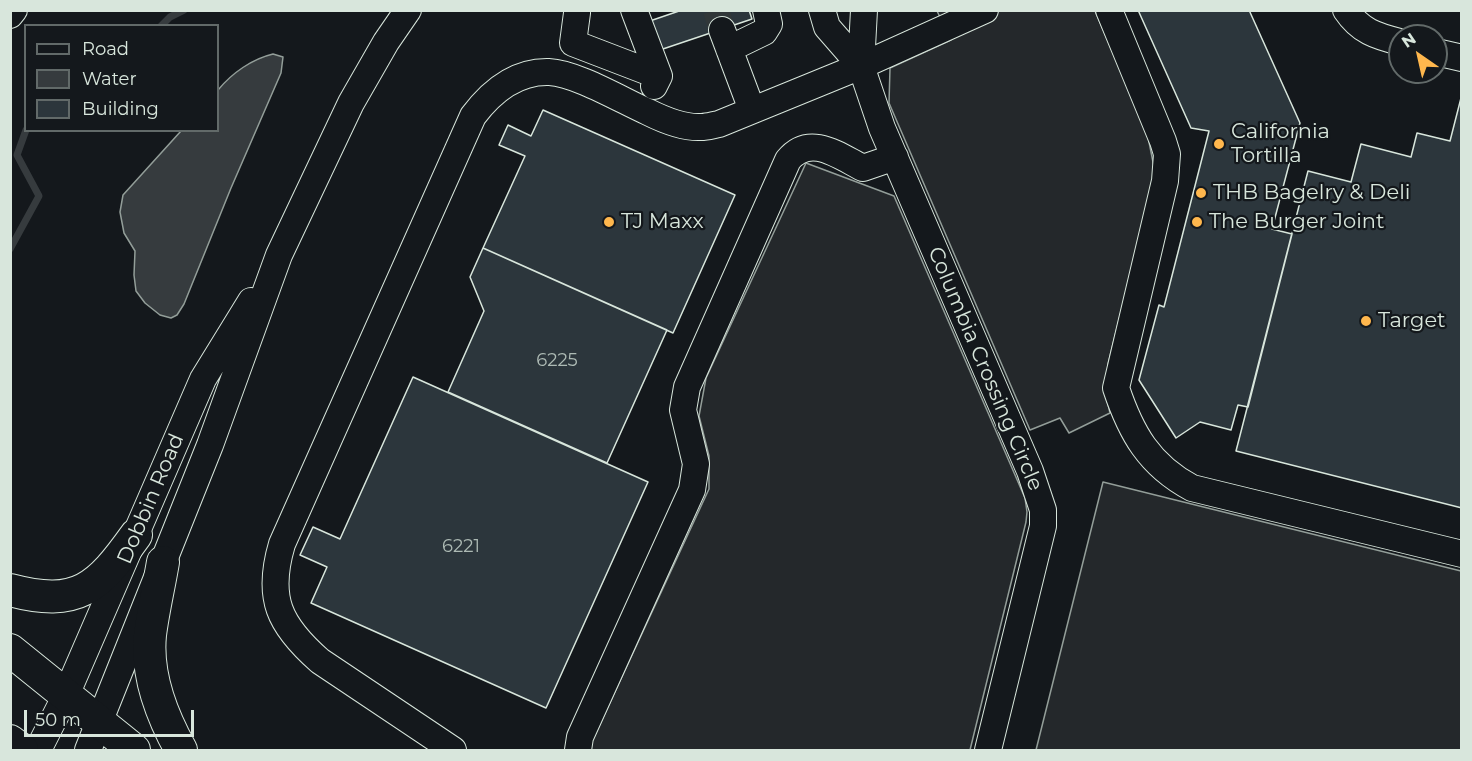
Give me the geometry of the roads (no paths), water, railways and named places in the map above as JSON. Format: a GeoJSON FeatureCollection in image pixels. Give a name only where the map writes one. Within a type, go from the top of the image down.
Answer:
{"type":"FeatureCollection","features":[{"type":"Feature","properties":{"kind":"main road"},"geometry":{"type":"LineString","coordinates":[[10,590],[35,596],[56,597],[74,593],[95,584],[113,567],[136,535]]}},
{"type":"Feature","properties":{"kind":"main road"},"geometry":{"type":"LineString","coordinates":[[163,562],[150,637],[151,664],[158,701],[181,750]]}},
{"type":"Feature","properties":{"kind":"main road"},"geometry":{"type":"LineString","coordinates":[[10,650],[66,695],[94,736],[134,750]]}},
{"type":"Feature","properties":{"kind":"main road"},"geometry":{"type":"LineString","coordinates":[[10,741],[22,750]]}},
{"type":"Feature","properties":{"kind":"street"},"geometry":{"type":"LineString","coordinates":[[10,15],[14,10]]}},
{"type":"Feature","properties":{"kind":"street","name":"Dobbin Road"},"geometry":{"type":"LineString","coordinates":[[94,736],[210,445],[279,255],[351,103],[408,10]]}},
{"type":"Feature","properties":{"kind":"street"},"geometry":{"type":"LineString","coordinates":[[634,10],[659,76],[642,110]]}},
{"type":"Feature","properties":{"kind":"street"},"geometry":{"type":"LineString","coordinates":[[752,110],[725,39],[764,32],[769,24],[766,10]]}},
{"type":"Feature","properties":{"kind":"street","name":"Columbia Crossing Circle"},"geometry":{"type":"LineString","coordinates":[[822,10],[827,27],[861,66]]}},
{"type":"Feature","properties":{"kind":"street","name":"Columbia Crossing Circle"},"geometry":{"type":"LineString","coordinates":[[864,10],[861,66],[882,128],[1030,471],[1042,510],[1043,526],[988,750]]}},
{"type":"Feature","properties":{"kind":"street"},"geometry":{"type":"LineString","coordinates":[[453,750],[320,662],[302,645],[288,627],[278,608],[274,586],[276,564],[282,544],[473,116],[499,87],[514,80],[549,72],[580,81],[662,119],[700,127],[719,124],[861,66],[985,10]]}},
{"type":"Feature","properties":{"kind":"street"},"geometry":{"type":"LineString","coordinates":[[1109,10],[1164,141],[1167,154],[1165,181],[1116,388],[1125,413],[1153,460],[1172,477],[1192,488],[1461,554]]}},
{"type":"Feature","properties":{"kind":"street"},"geometry":{"type":"LineString","coordinates":[[1346,10],[1355,24],[1388,39]]}},
{"type":"Feature","properties":{"kind":"street"},"geometry":{"type":"LineString","coordinates":[[578,13],[573,43],[659,76]]}},
{"type":"Feature","properties":{"kind":"street"},"geometry":{"type":"LineString","coordinates":[[578,750],[580,737],[692,490],[696,464],[683,410],[687,387],[788,160],[794,152],[810,147],[821,148],[863,168],[895,157]]}},
{"type":"Feature","properties":{"kind":"street","name":"Dobbin Road"},"geometry":{"type":"LineString","coordinates":[[38,750],[66,695],[203,379],[279,255]]}},
{"type":"Feature","properties":{"kind":"water"},"geometry":{"type":"Polygon","coordinates":[[[273,54],[283,57],[281,73],[184,304],[177,315],[171,318],[160,315],[145,303],[136,291],[135,251],[124,233],[120,212],[123,195],[180,132],[219,132],[219,89],[243,68],[258,59],[273,54]]]}},
{"type":"Feature","properties":{"kind":"waterway"},"geometry":{"type":"LineString","coordinates":[[163,24],[170,17],[184,10]]}},
{"type":"Feature","properties":{"kind":"waterway"},"geometry":{"type":"LineString","coordinates":[[10,249],[39,196],[17,155],[25,132]]}},
{"type":"Feature","properties":{"kind":"tunnel"},"geometry":{"type":"LineString","coordinates":[[716,10],[722,30]]}},
{"type":"Feature","properties":{"kind":"place","name":"California Tortilla"},"geometry":{"type":"Point","coordinates":[1219,144]}},
{"type":"Feature","properties":{"kind":"place","name":"THB Bagelry & Deli"},"geometry":{"type":"Point","coordinates":[1201,193]}},
{"type":"Feature","properties":{"kind":"place","name":"TJ Maxx"},"geometry":{"type":"Point","coordinates":[609,222]}},
{"type":"Feature","properties":{"kind":"place","name":"The Burger Joint"},"geometry":{"type":"Point","coordinates":[1197,222]}},
{"type":"Feature","properties":{"kind":"place","name":"Target"},"geometry":{"type":"Point","coordinates":[1366,321]}}]}
